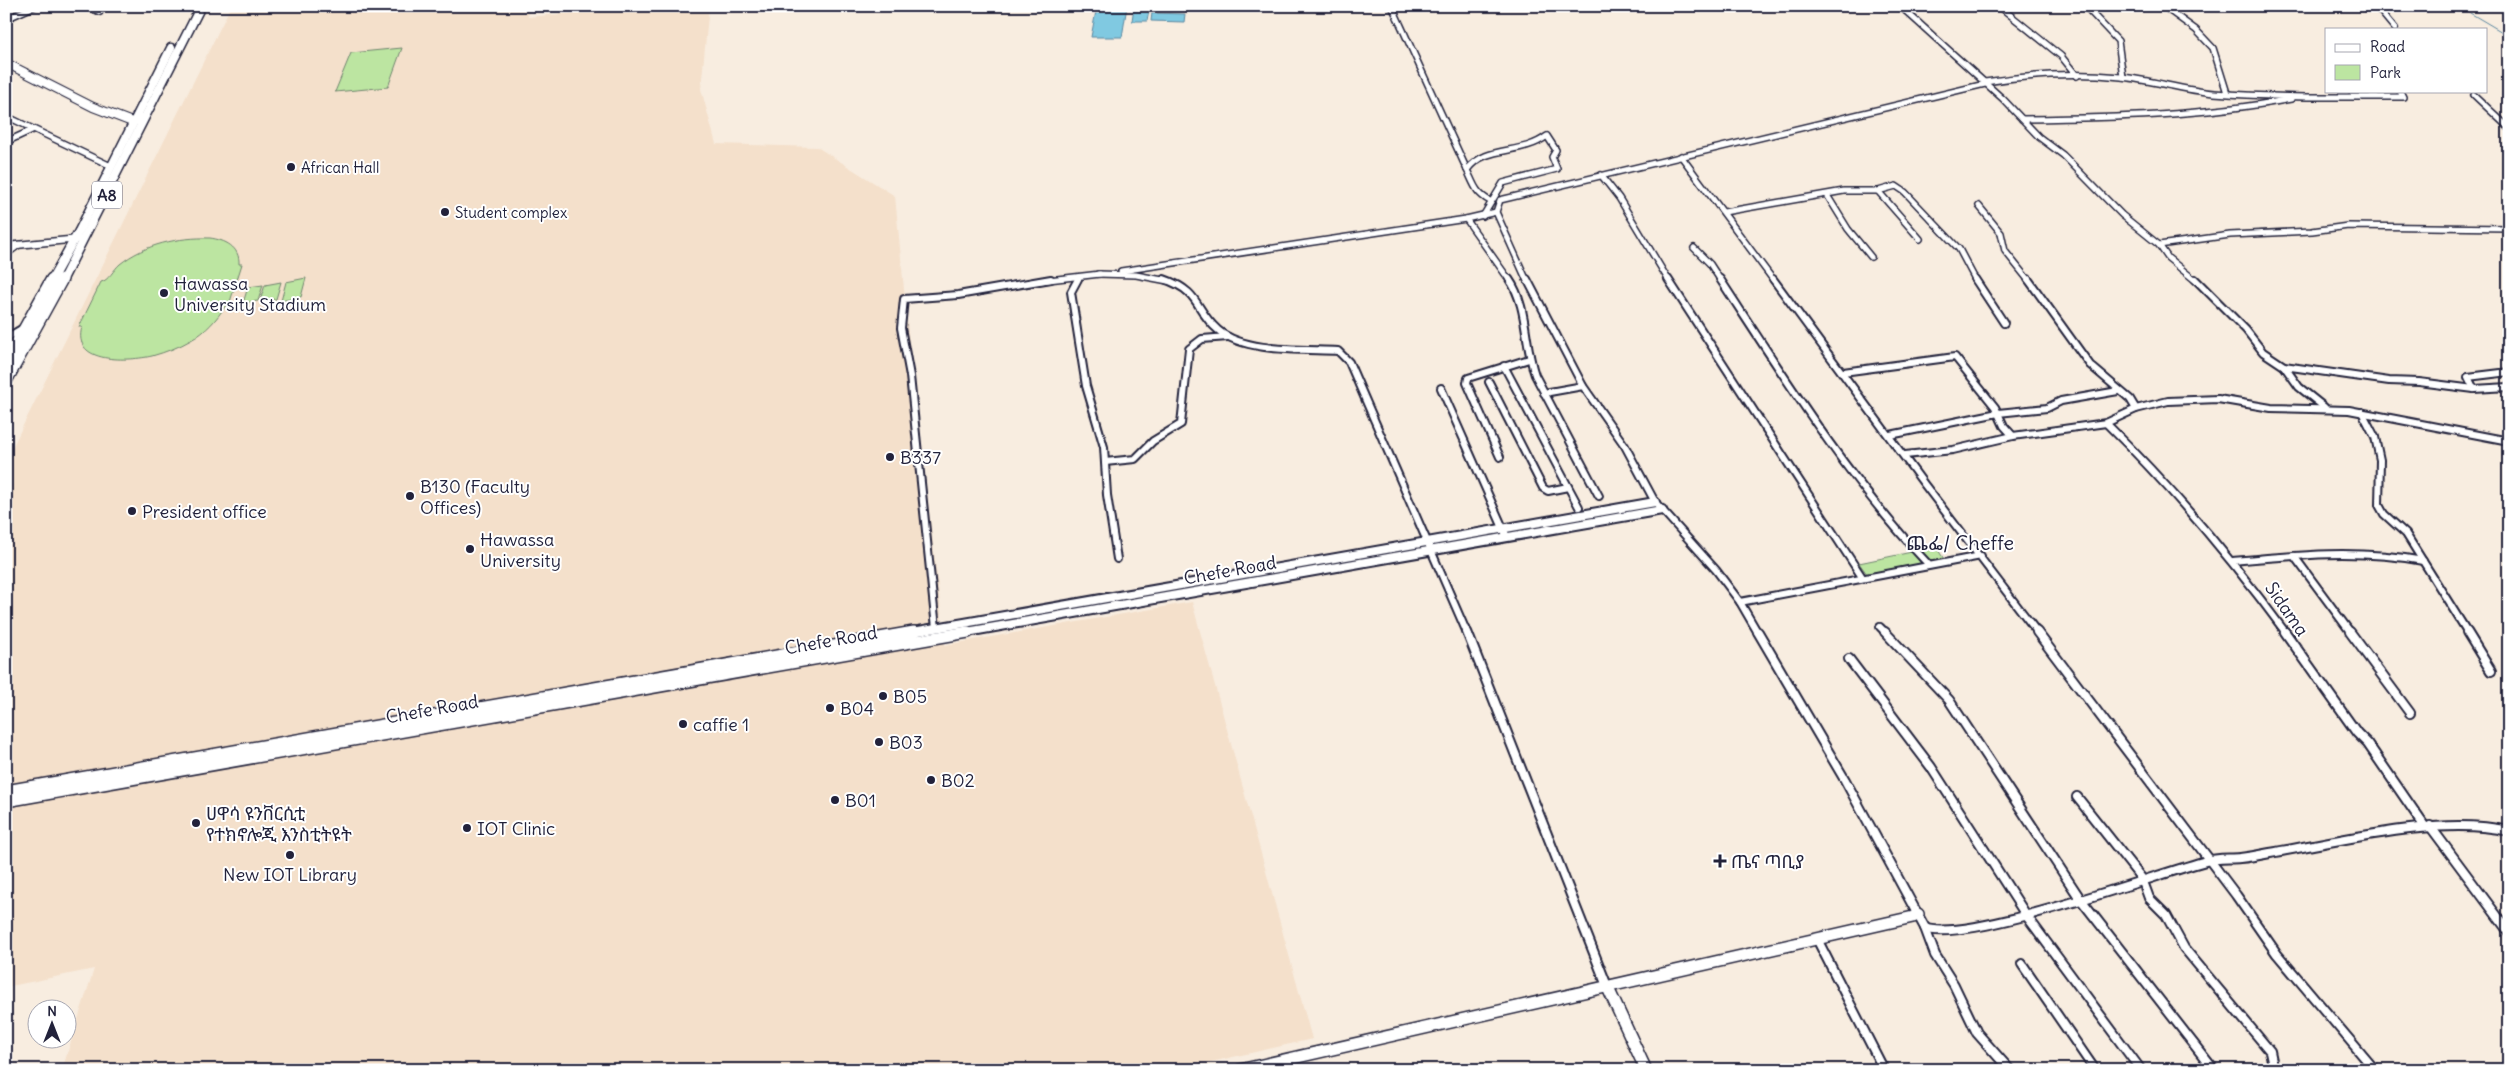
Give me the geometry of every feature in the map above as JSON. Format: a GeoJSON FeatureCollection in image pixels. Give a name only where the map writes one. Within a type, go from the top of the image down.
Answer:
{"type":"FeatureCollection","features":[{"type":"Feature","properties":{"kind":"highway","name":"A8"},"geometry":{"type":"LineString","coordinates":[[6,381],[78,241],[192,6]]}},
{"type":"Feature","properties":{"kind":"highway","name":"A8"},"geometry":{"type":"LineString","coordinates":[[6,362],[78,241],[111,166],[201,6]]}},
{"type":"Feature","properties":{"kind":"main road"},"geometry":{"type":"LineString","coordinates":[[8,60],[97,105],[137,119]]}},
{"type":"Feature","properties":{"kind":"street"},"geometry":{"type":"LineString","coordinates":[[6,19],[35,6]]}},
{"type":"Feature","properties":{"kind":"street"},"geometry":{"type":"LineString","coordinates":[[86,6],[100,12]]}},
{"type":"Feature","properties":{"kind":"street"},"geometry":{"type":"LineString","coordinates":[[1392,6],[1467,170],[1472,187],[1480,196],[1490,201]]}},
{"type":"Feature","properties":{"kind":"street"},"geometry":{"type":"LineString","coordinates":[[1900,6],[1985,84],[2039,137],[2067,159],[2122,215],[2158,245],[2168,258],[2191,276],[2246,330],[2263,352],[2284,366],[2299,387],[2324,408]]}},
{"type":"Feature","properties":{"kind":"street"},"geometry":{"type":"LineString","coordinates":[[1999,6],[2061,56],[2077,76]]}},
{"type":"Feature","properties":{"kind":"street"},"geometry":{"type":"LineString","coordinates":[[2085,6],[2118,41],[2123,77]]}},
{"type":"Feature","properties":{"kind":"street"},"geometry":{"type":"LineString","coordinates":[[2163,6],[2185,25],[2197,29],[2214,49],[2227,93]]}},
{"type":"Feature","properties":{"kind":"street"},"geometry":{"type":"LineString","coordinates":[[2376,6],[2394,28]]}},
{"type":"Feature","properties":{"kind":"street"},"geometry":{"type":"LineString","coordinates":[[2010,1070],[1977,1033],[1954,985],[1935,955],[1918,914],[1845,780],[1740,602],[1716,570],[1655,502],[1625,446],[1583,386],[1525,276],[1496,212],[1500,200],[1985,84],[1985,82],[2015,77],[2123,77],[2177,89],[2296,97],[2403,97],[2400,92]]}},
{"type":"Feature","properties":{"kind":"street"},"geometry":{"type":"LineString","coordinates":[[2474,95],[2509,128]]}},
{"type":"Feature","properties":{"kind":"street"},"geometry":{"type":"LineString","coordinates":[[2022,119],[2128,118],[2255,106],[2296,97]]}},
{"type":"Feature","properties":{"kind":"street"},"geometry":{"type":"LineString","coordinates":[[6,116],[111,166]]}},
{"type":"Feature","properties":{"kind":"street"},"geometry":{"type":"LineString","coordinates":[[6,142],[32,130]]}},
{"type":"Feature","properties":{"kind":"street"},"geometry":{"type":"LineString","coordinates":[[1467,170],[1474,161],[1505,150],[1533,145],[1547,136],[1556,150],[1552,157],[1557,169],[1503,183],[1490,201],[1483,216]]}},
{"type":"Feature","properties":{"kind":"street"},"geometry":{"type":"LineString","coordinates":[[1681,156],[1905,455],[1924,484],[1981,556],[2209,860],[2277,954],[2374,1070]]}},
{"type":"Feature","properties":{"kind":"street"},"geometry":{"type":"LineString","coordinates":[[1601,175],[1620,198],[1691,317],[1734,379],[1862,577]]}},
{"type":"Feature","properties":{"kind":"street"},"geometry":{"type":"LineString","coordinates":[[1724,212],[1851,190],[1857,193],[1878,191],[1896,186],[1905,192],[1959,249],[1976,281],[2004,323]]}},
{"type":"Feature","properties":{"kind":"street"},"geometry":{"type":"LineString","coordinates":[[1878,191],[1920,239]]}},
{"type":"Feature","properties":{"kind":"street"},"geometry":{"type":"LineString","coordinates":[[1827,194],[1848,229],[1871,257]]}},
{"type":"Feature","properties":{"kind":"street"},"geometry":{"type":"LineString","coordinates":[[1979,206],[2001,233],[2005,251],[2045,302],[2090,365],[2118,391],[2130,399],[2136,409]]}},
{"type":"Feature","properties":{"kind":"street"},"geometry":{"type":"LineString","coordinates":[[936,628],[910,376],[902,328],[904,299],[958,295],[1029,282],[1079,277],[1466,219],[1496,212]]}},
{"type":"Feature","properties":{"kind":"street"},"geometry":{"type":"LineString","coordinates":[[1466,219],[1518,292],[1528,359],[1599,496]]}},
{"type":"Feature","properties":{"kind":"street"},"geometry":{"type":"LineString","coordinates":[[2158,245],[2230,235],[2312,231],[2348,226],[2509,228]]}},
{"type":"Feature","properties":{"kind":"street"},"geometry":{"type":"LineString","coordinates":[[6,248],[78,241]]}},
{"type":"Feature","properties":{"kind":"street"},"geometry":{"type":"LineString","coordinates":[[6,254],[17,247]]}},
{"type":"Feature","properties":{"kind":"street"},"geometry":{"type":"LineString","coordinates":[[1694,248],[1710,264],[1806,412],[1849,471],[1905,541],[1928,564]]}},
{"type":"Feature","properties":{"kind":"street"},"geometry":{"type":"LineString","coordinates":[[1098,274],[1152,277],[1182,287],[1194,297],[1210,323],[1229,337]]}},
{"type":"Feature","properties":{"kind":"street"},"geometry":{"type":"LineString","coordinates":[[1079,277],[1071,292],[1086,386],[1104,448],[1106,489],[1117,559]]}},
{"type":"Feature","properties":{"kind":"street"},"geometry":{"type":"LineString","coordinates":[[6,338],[26,327]]}},
{"type":"Feature","properties":{"kind":"street"},"geometry":{"type":"LineString","coordinates":[[1105,462],[1135,459],[1154,441],[1181,424],[1189,348],[1202,339],[1229,337],[1290,349],[1340,352],[1349,362],[1467,633],[1607,986],[1646,1070]]}},
{"type":"Feature","properties":{"kind":"street"},"geometry":{"type":"LineString","coordinates":[[1843,372],[1955,357],[1969,372],[2013,436]]}},
{"type":"Feature","properties":{"kind":"street"},"geometry":{"type":"LineString","coordinates":[[1500,457],[1467,383],[1468,378],[1528,359]]}},
{"type":"Feature","properties":{"kind":"street"},"geometry":{"type":"LineString","coordinates":[[1504,366],[1579,507]]}},
{"type":"Feature","properties":{"kind":"street"},"geometry":{"type":"LineString","coordinates":[[2284,366],[2389,381],[2474,389],[2509,387]]}},
{"type":"Feature","properties":{"kind":"street"},"geometry":{"type":"LineString","coordinates":[[2474,389],[2468,377],[2509,372]]}},
{"type":"Feature","properties":{"kind":"street"},"geometry":{"type":"LineString","coordinates":[[1489,382],[1543,488],[1548,490],[1568,487]]}},
{"type":"Feature","properties":{"kind":"street"},"geometry":{"type":"LineString","coordinates":[[1544,393],[1583,386]]}},
{"type":"Feature","properties":{"kind":"street"},"geometry":{"type":"LineString","coordinates":[[1441,388],[1505,533]]}},
{"type":"Feature","properties":{"kind":"street"},"geometry":{"type":"LineString","coordinates":[[1890,435],[1998,414],[2047,408],[2061,401],[2118,391]]}},
{"type":"Feature","properties":{"kind":"street"},"geometry":{"type":"LineString","coordinates":[[1905,455],[1953,450],[2013,436],[2054,432],[2106,423],[2136,409],[2168,401],[2209,399],[2237,400],[2279,409],[2324,408],[2362,412],[2509,441]]}},
{"type":"Feature","properties":{"kind":"street"},"geometry":{"type":"LineString","coordinates":[[2362,412],[2375,437],[2380,460],[2378,505],[2384,514],[2406,534],[2491,671]]}},
{"type":"Feature","properties":{"kind":"street","name":"Sidama"},"geometry":{"type":"LineString","coordinates":[[2106,423],[2137,452],[2233,560],[2357,733],[2368,744],[2466,878],[2509,932]]}},
{"type":"Feature","properties":{"kind":"street","name":"Chefe Road"},"geometry":{"type":"LineString","coordinates":[[6,801],[1429,547],[1655,502]]}},
{"type":"Feature","properties":{"kind":"street","name":"Chefe Road"},"geometry":{"type":"LineString","coordinates":[[1505,533],[1662,510]]}},
{"type":"Feature","properties":{"kind":"street","name":"Chefe Road"},"geometry":{"type":"LineString","coordinates":[[6,791],[936,628],[1429,547]]}},
{"type":"Feature","properties":{"kind":"street"},"geometry":{"type":"LineString","coordinates":[[2233,560],[2294,556],[2396,555],[2423,561]]}},
{"type":"Feature","properties":{"kind":"street"},"geometry":{"type":"LineString","coordinates":[[1740,602],[1803,592],[1862,577],[1928,564],[1981,556]]}},
{"type":"Feature","properties":{"kind":"street"},"geometry":{"type":"LineString","coordinates":[[2294,556],[2410,713]]}},
{"type":"Feature","properties":{"kind":"street"},"geometry":{"type":"LineString","coordinates":[[1880,627],[1949,700],[2080,897],[2187,1038],[2214,1070]]}},
{"type":"Feature","properties":{"kind":"street"},"geometry":{"type":"LineString","coordinates":[[1849,659],[1931,767],[2026,915],[2141,1070]]}},
{"type":"Feature","properties":{"kind":"street"},"geometry":{"type":"LineString","coordinates":[[2077,797],[2142,879],[2149,898],[2166,914],[2184,948],[2270,1051],[2274,1070]]}},
{"type":"Feature","properties":{"kind":"street"},"geometry":{"type":"LineString","coordinates":[[1925,928],[1933,932],[1962,929],[2026,915],[2080,897],[2209,860],[2242,858],[2428,826],[2496,828],[2509,831]]}},
{"type":"Feature","properties":{"kind":"street"},"geometry":{"type":"LineString","coordinates":[[1240,1070],[1288,1064],[1607,986],[1817,939],[1918,914]]}},
{"type":"Feature","properties":{"kind":"street"},"geometry":{"type":"LineString","coordinates":[[1817,939],[1884,1070]]}},
{"type":"Feature","properties":{"kind":"street"},"geometry":{"type":"LineString","coordinates":[[2022,964],[2095,1070]]}},
{"type":"Feature","properties":{"kind":"shaded area","name":"Hawassa University"},"geometry":{"type":"Polygon","coordinates":[[[231,6],[530,6],[528,17],[648,6],[709,6],[701,89],[716,144],[817,147],[895,196],[909,341],[945,645],[1192,602],[1312,1039],[1176,1070],[62,1070],[69,1048],[78,1048],[78,1020],[94,969],[6,987],[6,496],[13,481],[6,482],[6,460],[231,6]]]}},
{"type":"Feature","properties":{"kind":"green space"},"geometry":{"type":"Polygon","coordinates":[[[402,48],[388,87],[335,92],[351,53],[402,48]]]}},
{"type":"Feature","properties":{"kind":"green space","name":"Hawassa University Stadium"},"geometry":{"type":"Polygon","coordinates":[[[210,238],[230,245],[237,253],[239,264],[242,264],[229,305],[226,305],[206,329],[186,343],[142,358],[105,358],[85,348],[81,339],[82,327],[79,327],[101,282],[109,277],[120,264],[140,251],[163,243],[186,239],[210,238]]]}},
{"type":"Feature","properties":{"kind":"green space"},"geometry":{"type":"Polygon","coordinates":[[[306,278],[301,297],[281,301],[286,282],[306,278]]]}},
{"type":"Feature","properties":{"kind":"green space"},"geometry":{"type":"Polygon","coordinates":[[[281,282],[276,299],[260,301],[265,285],[281,282]]]}},
{"type":"Feature","properties":{"kind":"green space"},"geometry":{"type":"Polygon","coordinates":[[[263,285],[258,301],[243,303],[248,287],[263,285]]]}},
{"type":"Feature","properties":{"kind":"green space"},"geometry":{"type":"Polygon","coordinates":[[[1936,547],[1944,559],[1867,574],[1859,563],[1936,547]]]}},
{"type":"Feature","properties":{"kind":"water"},"geometry":{"type":"Polygon","coordinates":[[[1097,6],[1127,6],[1122,37],[1091,37],[1097,6]]]}},
{"type":"Feature","properties":{"kind":"water"},"geometry":{"type":"Polygon","coordinates":[[[1134,6],[1150,6],[1147,21],[1132,21],[1134,6]]]}},
{"type":"Feature","properties":{"kind":"water"},"geometry":{"type":"Polygon","coordinates":[[[1152,13],[1185,14],[1184,22],[1151,21],[1152,13]]]}},
{"type":"Feature","properties":{"kind":"waterway"},"geometry":{"type":"LineString","coordinates":[[2465,6],[2470,13],[2509,36]]}},
{"type":"Feature","properties":{"kind":"place","name":"African Hall"},"geometry":{"type":"Point","coordinates":[291,167]}},
{"type":"Feature","properties":{"kind":"place","name":"Student complex"},"geometry":{"type":"Point","coordinates":[445,212]}},
{"type":"Feature","properties":{"kind":"place","name":"Hawassa University Stadium"},"geometry":{"type":"Point","coordinates":[164,293]}},
{"type":"Feature","properties":{"kind":"place","name":"B337"},"geometry":{"type":"Point","coordinates":[890,457]}},
{"type":"Feature","properties":{"kind":"place","name":"B130 (Faculty Offices)"},"geometry":{"type":"Point","coordinates":[410,496]}},
{"type":"Feature","properties":{"kind":"place","name":"President office"},"geometry":{"type":"Point","coordinates":[132,511]}},
{"type":"Feature","properties":{"kind":"place","name":"Hawassa University"},"geometry":{"type":"Point","coordinates":[470,549]}},
{"type":"Feature","properties":{"kind":"place","name":"B05"},"geometry":{"type":"Point","coordinates":[883,696]}},
{"type":"Feature","properties":{"kind":"place","name":"B04"},"geometry":{"type":"Point","coordinates":[830,708]}},
{"type":"Feature","properties":{"kind":"place","name":"caffie 1"},"geometry":{"type":"Point","coordinates":[683,724]}},
{"type":"Feature","properties":{"kind":"place","name":"B03"},"geometry":{"type":"Point","coordinates":[879,742]}},
{"type":"Feature","properties":{"kind":"place","name":"B02"},"geometry":{"type":"Point","coordinates":[931,780]}},
{"type":"Feature","properties":{"kind":"place","name":"B01"},"geometry":{"type":"Point","coordinates":[835,800]}},
{"type":"Feature","properties":{"kind":"place","name":"ሀዋሳ ዩንቨርሲቲ የተክኖሎጂ እንስቲትዩት"},"geometry":{"type":"Point","coordinates":[196,823]}},
{"type":"Feature","properties":{"kind":"place","name":"IOT Clinic"},"geometry":{"type":"Point","coordinates":[467,828]}},
{"type":"Feature","properties":{"kind":"place","name":"New IOT Library"},"geometry":{"type":"Point","coordinates":[290,855]}},
{"type":"Feature","properties":{"kind":"place","name":"ጤና ጣቢያ"},"geometry":{"type":"Point","coordinates":[1720,861]}},
{"type":"Feature","properties":{"kind":"district","name":"ጨፌ/ Cheffe"},"geometry":{"type":"Point","coordinates":[1960,542]}}]}
